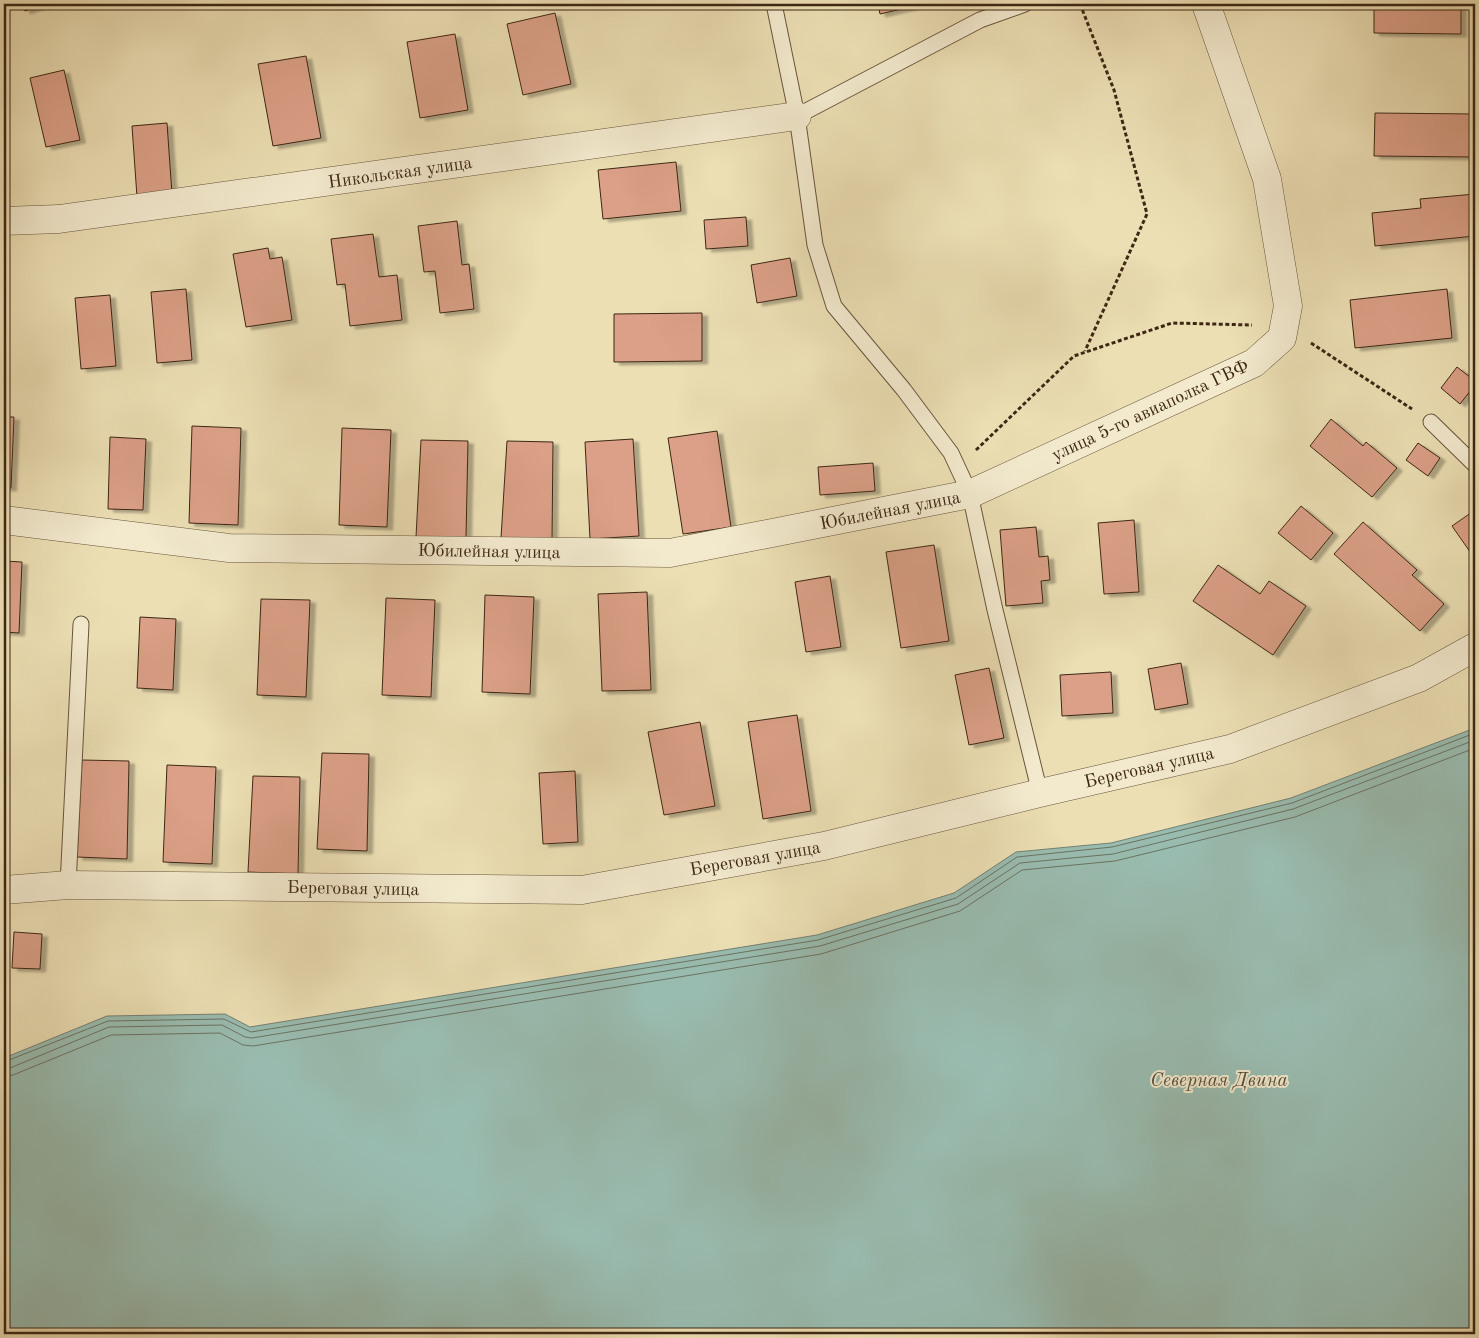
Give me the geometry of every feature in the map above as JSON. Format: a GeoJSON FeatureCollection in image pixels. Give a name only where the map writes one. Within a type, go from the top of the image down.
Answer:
{"type":"FeatureCollection","features":[{"type":"Feature","properties":{"kind":"street","name":"улица 5-го авиаполка ГВФ"},"geometry":{"type":"LineString","coordinates":[[970,494],[1254,363],[1282,338],[1288,306],[1268,179],[1206,4]]}},
{"type":"Feature","properties":{"kind":"street","name":"Никольская улица"},"geometry":{"type":"LineString","coordinates":[[4,221],[60,219],[797,116]]}},
{"type":"Feature","properties":{"kind":"street","name":"Юбилейная улица"},"geometry":{"type":"LineString","coordinates":[[4,520],[229,548],[670,552],[970,494]]}},
{"type":"Feature","properties":{"kind":"street","name":"Береговая улица"},"geometry":{"type":"LineString","coordinates":[[4,890],[68,886],[582,890],[824,846],[1230,748],[1419,678],[1475,647]]}},
{"type":"Feature","properties":{"kind":"lane"},"geometry":{"type":"LineString","coordinates":[[774,4],[797,116],[815,245],[834,306],[904,390],[951,452],[970,494],[995,610],[1040,793]]}},
{"type":"Feature","properties":{"kind":"lane"},"geometry":{"type":"LineString","coordinates":[[797,116],[980,20],[1025,4]]}},
{"type":"Feature","properties":{"kind":"lane"},"geometry":{"type":"LineString","coordinates":[[1432,422],[1475,465]]}},
{"type":"Feature","properties":{"kind":"lane"},"geometry":{"type":"LineString","coordinates":[[68,886],[81,624]]}},
{"type":"Feature","properties":{"kind":"path"},"geometry":{"type":"LineString","coordinates":[[1080,4],[1114,90],[1146,214],[1085,352]]}},
{"type":"Feature","properties":{"kind":"water","name":"Северная Двина"},"geometry":{"type":"Polygon","coordinates":[[[1475,728],[1475,1334],[4,1334],[4,1058],[107,1016],[225,1014],[250,1027],[817,935],[954,893],[1016,852],[1111,843],[1291,798],[1475,728]]]}},
{"type":"Feature","properties":{"kind":"building"},"geometry":{"type":"Polygon","coordinates":[[[22,4],[45,4],[25,11],[22,4]]]}},
{"type":"Feature","properties":{"kind":"building"},"geometry":{"type":"Polygon","coordinates":[[[878,4],[918,4],[919,5],[880,14],[878,4]]]}},
{"type":"Feature","properties":{"kind":"building"},"geometry":{"type":"Polygon","coordinates":[[[1374,4],[1461,4],[1461,34],[1374,33],[1374,4]]]}},
{"type":"Feature","properties":{"kind":"building"},"geometry":{"type":"Polygon","coordinates":[[[555,13],[571,84],[523,95],[507,24],[555,13]]]}},
{"type":"Feature","properties":{"kind":"building"},"geometry":{"type":"Polygon","coordinates":[[[455,34],[468,110],[420,118],[407,42],[455,34]]]}},
{"type":"Feature","properties":{"kind":"building"},"geometry":{"type":"Polygon","coordinates":[[[306,56],[321,138],[273,146],[258,64],[306,56]]]}},
{"type":"Feature","properties":{"kind":"building"},"geometry":{"type":"Polygon","coordinates":[[[64,70],[80,140],[46,147],[30,78],[64,70]]]}},
{"type":"Feature","properties":{"kind":"building"},"geometry":{"type":"Polygon","coordinates":[[[1375,113],[1475,114],[1475,157],[1374,156],[1375,113]]]}},
{"type":"Feature","properties":{"kind":"building"},"geometry":{"type":"Polygon","coordinates":[[[167,123],[172,194],[137,197],[132,126],[167,123]]]}},
{"type":"Feature","properties":{"kind":"building"},"geometry":{"type":"Polygon","coordinates":[[[676,162],[681,211],[603,219],[598,170],[676,162]]]}},
{"type":"Feature","properties":{"kind":"building"},"geometry":{"type":"Polygon","coordinates":[[[1475,194],[1475,236],[1375,246],[1372,213],[1421,208],[1420,199],[1475,194]]]}},
{"type":"Feature","properties":{"kind":"building"},"geometry":{"type":"Polygon","coordinates":[[[746,217],[748,246],[706,249],[704,220],[746,217]]]}},
{"type":"Feature","properties":{"kind":"building"},"geometry":{"type":"Polygon","coordinates":[[[457,221],[462,265],[469,264],[474,309],[440,313],[435,271],[424,272],[418,226],[457,221]]]}},
{"type":"Feature","properties":{"kind":"building"},"geometry":{"type":"Polygon","coordinates":[[[373,234],[379,277],[397,275],[402,320],[350,326],[345,284],[337,285],[331,239],[373,234]]]}},
{"type":"Feature","properties":{"kind":"building"},"geometry":{"type":"Polygon","coordinates":[[[268,248],[270,259],[282,257],[292,320],[246,327],[233,254],[268,248]]]}},
{"type":"Feature","properties":{"kind":"building"},"geometry":{"type":"Polygon","coordinates":[[[790,258],[797,296],[757,303],[751,265],[790,258]]]}},
{"type":"Feature","properties":{"kind":"building"},"geometry":{"type":"Polygon","coordinates":[[[186,289],[192,360],[157,363],[151,292],[186,289]]]}},
{"type":"Feature","properties":{"kind":"building"},"geometry":{"type":"Polygon","coordinates":[[[1447,289],[1452,338],[1355,348],[1350,300],[1447,289]]]}},
{"type":"Feature","properties":{"kind":"building"},"geometry":{"type":"Polygon","coordinates":[[[110,295],[116,366],[81,369],[75,298],[110,295]]]}},
{"type":"Feature","properties":{"kind":"building"},"geometry":{"type":"Polygon","coordinates":[[[702,313],[702,361],[614,362],[614,314],[702,313]]]}},
{"type":"Feature","properties":{"kind":"building"},"geometry":{"type":"Polygon","coordinates":[[[1457,367],[1475,381],[1475,385],[1460,404],[1441,388],[1457,367]]]}},
{"type":"Feature","properties":{"kind":"building"},"geometry":{"type":"Polygon","coordinates":[[[4,417],[14,417],[11,488],[4,488],[4,417]]]}},
{"type":"Feature","properties":{"kind":"building"},"geometry":{"type":"Polygon","coordinates":[[[1331,419],[1363,446],[1366,442],[1397,468],[1372,497],[1310,446],[1331,419]]]}},
{"type":"Feature","properties":{"kind":"building"},"geometry":{"type":"Polygon","coordinates":[[[192,426],[241,428],[238,525],[189,523],[192,426]]]}},
{"type":"Feature","properties":{"kind":"building"},"geometry":{"type":"Polygon","coordinates":[[[342,428],[391,430],[387,527],[339,525],[342,428]]]}},
{"type":"Feature","properties":{"kind":"building"},"geometry":{"type":"Polygon","coordinates":[[[717,431],[731,527],[683,534],[668,438],[717,431]]]}},
{"type":"Feature","properties":{"kind":"building"},"geometry":{"type":"Polygon","coordinates":[[[110,437],[146,439],[143,510],[108,509],[110,437]]]}},
{"type":"Feature","properties":{"kind":"building"},"geometry":{"type":"Polygon","coordinates":[[[633,439],[639,536],[590,539],[585,442],[633,439]]]}},
{"type":"Feature","properties":{"kind":"building"},"geometry":{"type":"Polygon","coordinates":[[[421,440],[468,441],[466,538],[416,537],[421,440]]]}},
{"type":"Feature","properties":{"kind":"building"},"geometry":{"type":"Polygon","coordinates":[[[507,441],[553,442],[552,540],[501,538],[507,441]]]}},
{"type":"Feature","properties":{"kind":"building"},"geometry":{"type":"Polygon","coordinates":[[[1418,443],[1440,458],[1428,476],[1406,460],[1418,443]]]}},
{"type":"Feature","properties":{"kind":"building"},"geometry":{"type":"Polygon","coordinates":[[[873,463],[875,491],[820,495],[818,467],[873,463]]]}},
{"type":"Feature","properties":{"kind":"building"},"geometry":{"type":"Polygon","coordinates":[[[1301,506],[1333,533],[1311,560],[1278,533],[1301,506]]]}},
{"type":"Feature","properties":{"kind":"building"},"geometry":{"type":"Polygon","coordinates":[[[1475,510],[1475,559],[1452,526],[1475,510]]]}},
{"type":"Feature","properties":{"kind":"building"},"geometry":{"type":"Polygon","coordinates":[[[1134,520],[1139,592],[1104,594],[1098,523],[1134,520]]]}},
{"type":"Feature","properties":{"kind":"building"},"geometry":{"type":"Polygon","coordinates":[[[1363,522],[1417,570],[1412,575],[1444,604],[1420,631],[1334,554],[1363,522]]]}},
{"type":"Feature","properties":{"kind":"building"},"geometry":{"type":"Polygon","coordinates":[[[1036,527],[1039,557],[1048,556],[1050,580],[1041,581],[1043,603],[1006,606],[1000,530],[1036,527]]]}},
{"type":"Feature","properties":{"kind":"building"},"geometry":{"type":"Polygon","coordinates":[[[934,545],[949,641],[901,648],[886,552],[934,545]]]}},
{"type":"Feature","properties":{"kind":"building"},"geometry":{"type":"Polygon","coordinates":[[[4,561],[22,562],[19,633],[4,632],[4,561]]]}},
{"type":"Feature","properties":{"kind":"building"},"geometry":{"type":"Polygon","coordinates":[[[1218,565],[1260,594],[1269,581],[1306,606],[1273,655],[1193,601],[1218,565]]]}},
{"type":"Feature","properties":{"kind":"building"},"geometry":{"type":"Polygon","coordinates":[[[830,576],[841,647],[806,652],[795,582],[830,576]]]}},
{"type":"Feature","properties":{"kind":"building"},"geometry":{"type":"Polygon","coordinates":[[[647,592],[651,690],[602,691],[598,594],[647,592]]]}},
{"type":"Feature","properties":{"kind":"building"},"geometry":{"type":"Polygon","coordinates":[[[485,595],[534,597],[530,694],[482,692],[485,595]]]}},
{"type":"Feature","properties":{"kind":"building"},"geometry":{"type":"Polygon","coordinates":[[[386,598],[435,600],[431,697],[382,695],[386,598]]]}},
{"type":"Feature","properties":{"kind":"building"},"geometry":{"type":"Polygon","coordinates":[[[261,599],[310,600],[306,697],[257,695],[261,599]]]}},
{"type":"Feature","properties":{"kind":"building"},"geometry":{"type":"Polygon","coordinates":[[[140,617],[176,619],[173,690],[137,688],[140,617]]]}},
{"type":"Feature","properties":{"kind":"building"},"geometry":{"type":"Polygon","coordinates":[[[1181,663],[1188,704],[1155,710],[1148,669],[1181,663]]]}},
{"type":"Feature","properties":{"kind":"building"},"geometry":{"type":"Polygon","coordinates":[[[989,668],[1004,738],[969,745],[955,675],[989,668]]]}},
{"type":"Feature","properties":{"kind":"building"},"geometry":{"type":"Polygon","coordinates":[[[1111,672],[1113,713],[1062,716],[1060,675],[1111,672]]]}},
{"type":"Feature","properties":{"kind":"building"},"geometry":{"type":"Polygon","coordinates":[[[797,715],[811,811],[763,819],[748,722],[797,715]]]}},
{"type":"Feature","properties":{"kind":"building"},"geometry":{"type":"Polygon","coordinates":[[[700,722],[715,806],[664,815],[648,732],[700,722]]]}},
{"type":"Feature","properties":{"kind":"building"},"geometry":{"type":"Polygon","coordinates":[[[322,753],[369,754],[367,851],[317,849],[322,753]]]}},
{"type":"Feature","properties":{"kind":"building"},"geometry":{"type":"Polygon","coordinates":[[[82,760],[129,761],[127,859],[77,857],[82,760]]]}},
{"type":"Feature","properties":{"kind":"building"},"geometry":{"type":"Polygon","coordinates":[[[167,765],[216,767],[212,864],[163,862],[167,765]]]}},
{"type":"Feature","properties":{"kind":"building"},"geometry":{"type":"Polygon","coordinates":[[[575,771],[578,842],[543,844],[539,773],[575,771]]]}},
{"type":"Feature","properties":{"kind":"building"},"geometry":{"type":"Polygon","coordinates":[[[253,776],[300,777],[298,874],[248,872],[253,776]]]}},
{"type":"Feature","properties":{"kind":"building"},"geometry":{"type":"Polygon","coordinates":[[[14,932],[42,934],[40,969],[12,968],[14,932]]]}}]}
